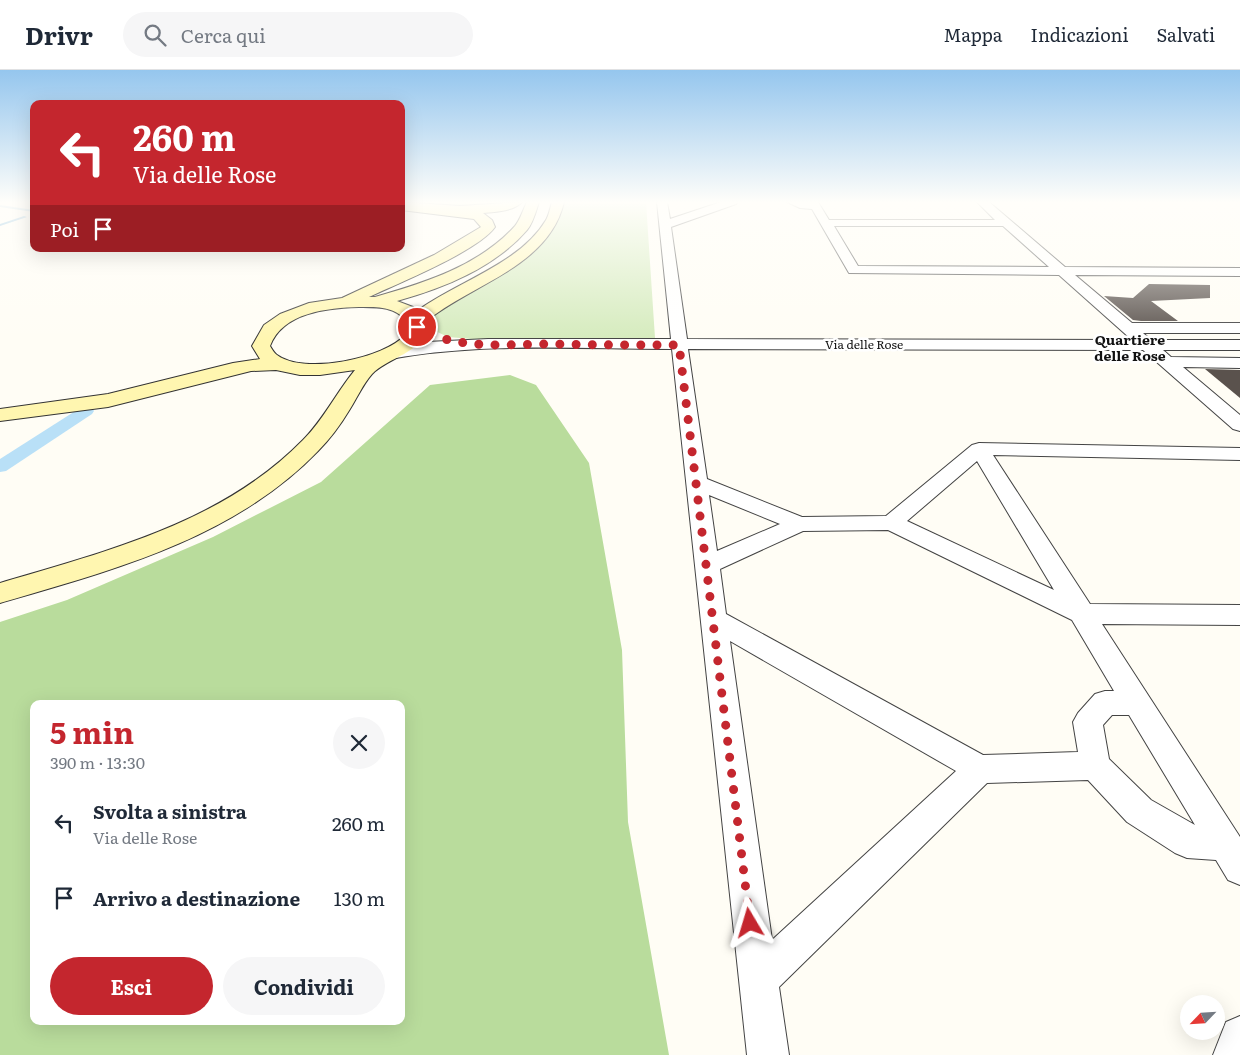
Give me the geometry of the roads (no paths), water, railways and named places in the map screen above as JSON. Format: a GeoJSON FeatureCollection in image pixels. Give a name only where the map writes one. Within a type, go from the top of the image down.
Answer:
{"type":"FeatureCollection","features":[{"type":"Feature","properties":{"kind":"main road"},"geometry":{"type":"LineString","coordinates":[[0,409],[88,396],[145,385],[225,360],[255,346],[274,326],[288,317],[307,310],[357,298],[457,248]]}},
{"type":"Feature","properties":{"kind":"main road"},"geometry":{"type":"LineString","coordinates":[[375,302],[385,287],[444,261],[467,248]]}},
{"type":"Feature","properties":{"kind":"main road"},"geometry":{"type":"LineString","coordinates":[[338,303],[375,302],[418,290],[472,267],[499,248]]}},
{"type":"Feature","properties":{"kind":"main road"},"geometry":{"type":"LineString","coordinates":[[0,593],[127,554],[188,529],[243,500],[283,471],[310,446],[342,406],[367,367],[406,344],[414,336],[416,323],[438,304],[498,271],[528,248]]}},
{"type":"Feature","properties":{"kind":"main road"},"geometry":{"type":"LineString","coordinates":[[375,302],[404,309],[416,323]]}},
{"type":"Feature","properties":{"kind":"main road"},"geometry":{"type":"LineString","coordinates":[[263,339],[262,346],[268,357],[293,367],[324,372],[336,377],[343,384],[345,391],[342,406]]}},
{"type":"Feature","properties":{"kind":"main road"},"geometry":{"type":"LineString","coordinates":[[0,415],[102,402],[258,365],[343,368],[374,361],[390,354]]}},
{"type":"Feature","properties":{"kind":"street"},"geometry":{"type":"LineString","coordinates":[[668,248],[768,1055]]}},
{"type":"Feature","properties":{"kind":"street"},"geometry":{"type":"LineString","coordinates":[[840,248],[854,270],[1240,272]]}},
{"type":"Feature","properties":{"kind":"street"},"geometry":{"type":"LineString","coordinates":[[1036,248],[1240,425]]}},
{"type":"Feature","properties":{"kind":"street","name":"Via delle Rose"},"geometry":{"type":"LineString","coordinates":[[416,323],[428,334],[443,339],[488,344]]}},
{"type":"Feature","properties":{"kind":"street"},"geometry":{"type":"LineString","coordinates":[[1128,328],[1240,328]]}},
{"type":"Feature","properties":{"kind":"street","name":"Via delle Rose"},"geometry":{"type":"LineString","coordinates":[[390,354],[427,347],[488,344],[1240,345]]}},
{"type":"Feature","properties":{"kind":"street"},"geometry":{"type":"LineString","coordinates":[[1166,362],[1240,363]]}},
{"type":"Feature","properties":{"kind":"street"},"geometry":{"type":"LineString","coordinates":[[891,523],[979,449],[1240,454]]}},
{"type":"Feature","properties":{"kind":"street"},"geometry":{"type":"LineString","coordinates":[[979,449],[1232,856]]}},
{"type":"Feature","properties":{"kind":"street"},"geometry":{"type":"LineString","coordinates":[[696,482],[800,524],[891,523],[1082,614],[1240,614]]}},
{"type":"Feature","properties":{"kind":"street"},"geometry":{"type":"LineString","coordinates":[[706,565],[800,524]]}},
{"type":"Feature","properties":{"kind":"street"},"geometry":{"type":"LineString","coordinates":[[713,619],[980,769],[1095,766]]}},
{"type":"Feature","properties":{"kind":"street"},"geometry":{"type":"LineString","coordinates":[[1137,703],[1105,703],[1088,722],[1095,766],[1138,811],[1187,841],[1232,856]]}},
{"type":"Feature","properties":{"kind":"street"},"geometry":{"type":"LineString","coordinates":[[758,980],[980,769]]}},
{"type":"Feature","properties":{"kind":"street"},"geometry":{"type":"LineString","coordinates":[[1234,1055],[1240,1036]]}},
{"type":"Feature","properties":{"kind":"waterway"},"geometry":{"type":"LineString","coordinates":[[0,467],[86,411]]}},
{"type":"Feature","properties":{"kind":"district","name":"Quartiere delle Rose"},"geometry":{"type":"Point","coordinates":[1130,348]}}]}
